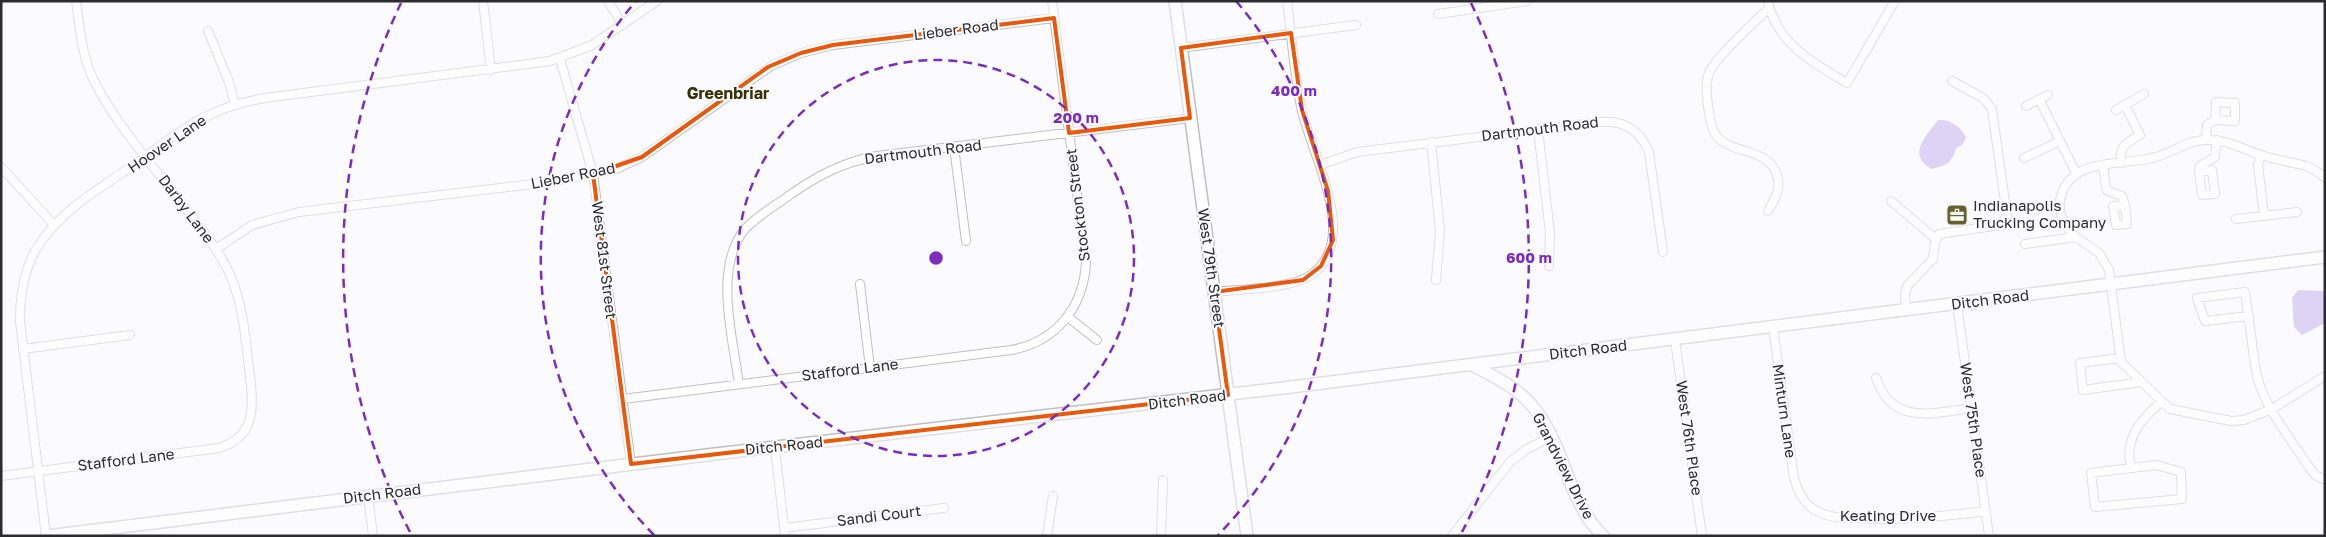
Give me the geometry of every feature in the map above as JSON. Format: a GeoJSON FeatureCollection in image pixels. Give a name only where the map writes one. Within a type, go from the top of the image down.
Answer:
{"type":"FeatureCollection","features":[{"type":"Feature","properties":{"kind":"main road","name":"West 79th Street"},"geometry":{"type":"LineString","coordinates":[[1175,1],[1247,536]]}},
{"type":"Feature","properties":{"kind":"main road","name":"Ditch Road"},"geometry":{"type":"LineString","coordinates":[[47,536],[631,464],[1228,395],[2325,257]]}},
{"type":"Feature","properties":{"kind":"main road","name":"Grandview Drive"},"geometry":{"type":"LineString","coordinates":[[1472,365],[1512,387],[1526,399],[1539,415],[1582,508],[1603,536]]}},
{"type":"Feature","properties":{"kind":"street","name":"Darby Lane"},"geometry":{"type":"LineString","coordinates":[[76,1],[82,47],[90,72],[104,100],[216,249],[232,279],[242,317],[253,400],[252,416],[244,430]]}},
{"type":"Feature","properties":{"kind":"street"},"geometry":{"type":"LineString","coordinates":[[483,1],[491,70]]}},
{"type":"Feature","properties":{"kind":"street"},"geometry":{"type":"LineString","coordinates":[[608,1],[624,25]]}},
{"type":"Feature","properties":{"kind":"street","name":"Hoover Lane"},"geometry":{"type":"LineString","coordinates":[[47,536],[19,315],[24,281],[35,252],[54,225],[72,208],[189,126],[235,105],[265,98],[491,70],[560,59],[592,45],[624,25],[656,1]]}},
{"type":"Feature","properties":{"kind":"street","name":"Stockton Street"},"geometry":{"type":"LineString","coordinates":[[1052,1],[1086,262],[1082,289],[1068,317]]}},
{"type":"Feature","properties":{"kind":"street"},"geometry":{"type":"LineString","coordinates":[[1214,292],[1289,284],[1309,276],[1327,258],[1333,234],[1328,191],[1302,110],[1287,1]]}},
{"type":"Feature","properties":{"kind":"street"},"geometry":{"type":"LineString","coordinates":[[1438,14],[1478,4],[1528,1]]}},
{"type":"Feature","properties":{"kind":"street"},"geometry":{"type":"LineString","coordinates":[[1768,211],[1779,187],[1779,178],[1774,167],[1762,157],[1730,146],[1716,135],[1711,124],[1706,87],[1707,77],[1715,64],[1768,4],[1778,28],[1798,52],[1847,83],[1895,1]]}},
{"type":"Feature","properties":{"kind":"street","name":"Lieber Road"},"geometry":{"type":"LineString","coordinates":[[216,249],[252,226],[299,212],[549,182],[616,169],[642,157],[768,67],[801,53],[833,45],[1054,18]]}},
{"type":"Feature","properties":{"kind":"street"},"geometry":{"type":"LineString","coordinates":[[1181,48],[1356,25]]}},
{"type":"Feature","properties":{"kind":"street"},"geometry":{"type":"LineString","coordinates":[[208,31],[229,82],[235,105]]}},
{"type":"Feature","properties":{"kind":"street","name":"West 81st Street"},"geometry":{"type":"LineString","coordinates":[[560,59],[593,174],[631,464]]}},
{"type":"Feature","properties":{"kind":"street"},"geometry":{"type":"LineString","coordinates":[[1906,311],[1905,292],[1908,284],[1933,259],[1936,239],[1942,232],[2000,225],[2004,223],[2007,216],[1992,109],[1983,98],[1952,81]]}},
{"type":"Feature","properties":{"kind":"street"},"geometry":{"type":"LineString","coordinates":[[2116,110],[2144,94]]}},
{"type":"Feature","properties":{"kind":"street"},"geometry":{"type":"LineString","coordinates":[[2026,106],[2048,95]]}},
{"type":"Feature","properties":{"kind":"street"},"geometry":{"type":"LineString","coordinates":[[2039,99],[2076,173]]}},
{"type":"Feature","properties":{"kind":"street"},"geometry":{"type":"LineString","coordinates":[[2121,163],[2120,153],[2122,146],[2140,135],[2125,105]]}},
{"type":"Feature","properties":{"kind":"street","name":"Dartmouth Road"},"geometry":{"type":"LineString","coordinates":[[739,384],[727,280],[730,256],[745,230],[758,217],[811,180],[833,169],[871,157],[1190,118]]}},
{"type":"Feature","properties":{"kind":"street"},"geometry":{"type":"LineString","coordinates":[[2206,140],[2207,126],[2215,120]]}},
{"type":"Feature","properties":{"kind":"street","name":"Dartmouth Road"},"geometry":{"type":"LineString","coordinates":[[1320,165],[1357,152],[1538,129],[1611,122],[1623,124],[1637,133],[1645,143],[1651,158],[1663,252]]}},
{"type":"Feature","properties":{"kind":"street"},"geometry":{"type":"LineString","coordinates":[[1538,129],[1550,233],[1549,266]]}},
{"type":"Feature","properties":{"kind":"street"},"geometry":{"type":"LineString","coordinates":[[2024,158],[2060,140]]}},
{"type":"Feature","properties":{"kind":"street"},"geometry":{"type":"LineString","coordinates":[[2325,178],[2306,166],[2261,155],[2217,140],[2206,140],[2191,142],[2154,158],[2103,165],[2076,173],[2064,187],[2060,204],[2064,222],[2076,238],[2099,253],[2106,264],[2111,285],[2121,362],[2161,402],[2178,411],[2231,421],[2248,420],[2272,409],[2325,376]]}},
{"type":"Feature","properties":{"kind":"street"},"geometry":{"type":"LineString","coordinates":[[2199,172],[2200,166],[2215,156],[2217,140]]}},
{"type":"Feature","properties":{"kind":"street"},"geometry":{"type":"LineString","coordinates":[[1431,142],[1440,230],[1436,280]]}},
{"type":"Feature","properties":{"kind":"street"},"geometry":{"type":"LineString","coordinates":[[954,148],[966,241]]}},
{"type":"Feature","properties":{"kind":"street"},"geometry":{"type":"LineString","coordinates":[[2261,155],[2258,165],[2264,216]]}},
{"type":"Feature","properties":{"kind":"street"},"geometry":{"type":"LineString","coordinates":[[2103,165],[2106,188],[2108,191],[2122,196],[2125,205]]}},
{"type":"Feature","properties":{"kind":"street"},"geometry":{"type":"LineString","coordinates":[[1,167],[54,225]]}},
{"type":"Feature","properties":{"kind":"street"},"geometry":{"type":"LineString","coordinates":[[1891,201],[1936,239]]}},
{"type":"Feature","properties":{"kind":"street"},"geometry":{"type":"LineString","coordinates":[[2236,219],[2296,212]]}},
{"type":"Feature","properties":{"kind":"street"},"geometry":{"type":"LineString","coordinates":[[2025,244],[2076,238]]}},
{"type":"Feature","properties":{"kind":"street"},"geometry":{"type":"LineString","coordinates":[[860,284],[870,368]]}},
{"type":"Feature","properties":{"kind":"street"},"geometry":{"type":"LineString","coordinates":[[2249,316],[2205,321],[2197,298],[2246,292],[2256,371],[2272,409],[2307,464],[2316,475],[2325,480]]}},
{"type":"Feature","properties":{"kind":"street","name":"West 75th Place"},"geometry":{"type":"LineString","coordinates":[[1957,304],[1989,536]]}},
{"type":"Feature","properties":{"kind":"street"},"geometry":{"type":"LineString","coordinates":[[1068,317],[1097,340]]}},
{"type":"Feature","properties":{"kind":"street","name":"Stafford Lane"},"geometry":{"type":"LineString","coordinates":[[623,399],[1017,349],[1047,336],[1068,317]]}},
{"type":"Feature","properties":{"kind":"street","name":"Minturn Lane"},"geometry":{"type":"LineString","coordinates":[[1773,327],[1794,478],[1799,493]]}},
{"type":"Feature","properties":{"kind":"street"},"geometry":{"type":"LineString","coordinates":[[23,349],[130,335]]}},
{"type":"Feature","properties":{"kind":"street","name":"West 76th Place"},"geometry":{"type":"LineString","coordinates":[[1674,340],[1702,536]]}},
{"type":"Feature","properties":{"kind":"street"},"geometry":{"type":"LineString","coordinates":[[2121,358],[2080,363],[2084,390],[2142,382]]}},
{"type":"Feature","properties":{"kind":"street"},"geometry":{"type":"LineString","coordinates":[[1876,378],[1886,398],[1906,412],[1924,414],[1972,408]]}},
{"type":"Feature","properties":{"kind":"street"},"geometry":{"type":"LineString","coordinates":[[2131,468],[2130,446],[2136,429],[2142,418],[2161,402]]}},
{"type":"Feature","properties":{"kind":"street","name":"Stafford Lane"},"geometry":{"type":"LineString","coordinates":[[1,476],[216,449],[233,442],[244,430]]}},
{"type":"Feature","properties":{"kind":"street"},"geometry":{"type":"LineString","coordinates":[[1452,536],[1510,462],[1527,449],[1551,438]]}},
{"type":"Feature","properties":{"kind":"street"},"geometry":{"type":"LineString","coordinates":[[775,448],[785,532]]}},
{"type":"Feature","properties":{"kind":"street"},"geometry":{"type":"LineString","coordinates":[[2156,465],[2181,472],[2182,499],[2095,507],[2091,473],[2131,468],[2156,465]]}},
{"type":"Feature","properties":{"kind":"street"},"geometry":{"type":"LineString","coordinates":[[1161,536],[1163,480]]}},
{"type":"Feature","properties":{"kind":"street","name":"Keating Drive"},"geometry":{"type":"LineString","coordinates":[[1799,493],[1806,504],[1835,517],[1909,519],[1986,511]]}},
{"type":"Feature","properties":{"kind":"street"},"geometry":{"type":"LineString","coordinates":[[368,496],[374,536]]}},
{"type":"Feature","properties":{"kind":"street"},"geometry":{"type":"LineString","coordinates":[[1047,536],[1053,496]]}},
{"type":"Feature","properties":{"kind":"street","name":"Sandi Court"},"geometry":{"type":"LineString","coordinates":[[785,532],[944,508]]}},
{"type":"Feature","properties":{"kind":"highlighted area"},"geometry":{"type":"Polygon","coordinates":[[[1054,18],[1069,133],[1190,118],[1181,48],[1291,33],[1302,110],[1328,191],[1333,240],[1321,266],[1303,280],[1214,292],[1228,395],[631,464],[593,174],[642,157],[768,67],[801,53],[833,45],[1054,18]]]}},
{"type":"Feature","properties":{"kind":"shaded area"},"geometry":{"type":"Polygon","coordinates":[[[1938,120],[1955,124],[1962,130],[1966,138],[1962,145],[1956,148],[1953,157],[1948,163],[1932,169],[1924,164],[1919,152],[1924,139],[1938,120]]]}},
{"type":"Feature","properties":{"kind":"shaded area"},"geometry":{"type":"Polygon","coordinates":[[[2298,290],[2325,291],[2325,323],[2302,335],[2294,327],[2292,298],[2298,290]]]}},
{"type":"Feature","properties":{"kind":"place","name":"Indianapolis Trucking Company"},"geometry":{"type":"Point","coordinates":[1957,215]}},
{"type":"Feature","properties":{"kind":"district","name":"Greenbriar"},"geometry":{"type":"Point","coordinates":[728,93]}}]}
